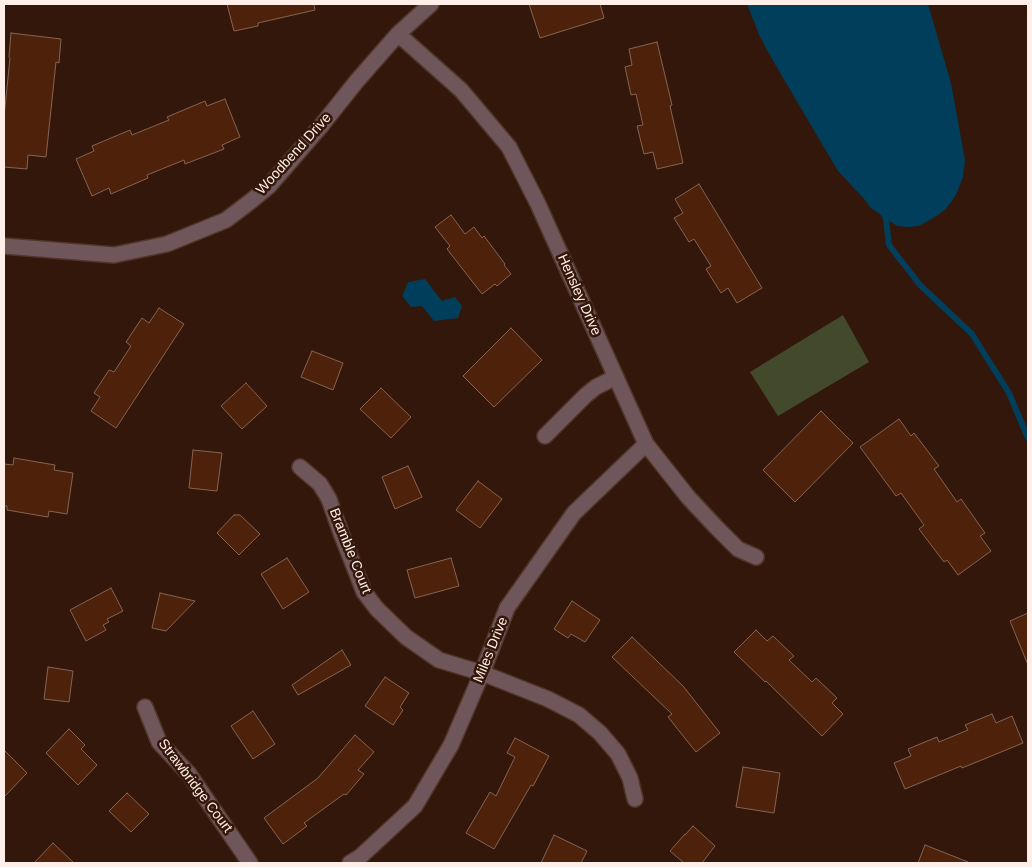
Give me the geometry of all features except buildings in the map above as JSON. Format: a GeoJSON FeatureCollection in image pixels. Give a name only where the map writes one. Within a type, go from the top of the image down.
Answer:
{"type":"FeatureCollection","features":[{"type":"Feature","properties":{"kind":"street","name":"Woodbend Drive"},"geometry":{"type":"LineString","coordinates":[[4,246],[114,255],[167,244],[226,220],[269,186],[398,34],[431,4]]}},
{"type":"Feature","properties":{"kind":"street","name":"Hensley Drive"},"geometry":{"type":"LineString","coordinates":[[398,34],[461,90],[509,147],[538,204],[646,444],[688,497],[716,527],[738,549],[756,557]]}},
{"type":"Feature","properties":{"kind":"street"},"geometry":{"type":"LineString","coordinates":[[545,436],[591,391],[616,377]]}},
{"type":"Feature","properties":{"kind":"street","name":"Miles Drive"},"geometry":{"type":"LineString","coordinates":[[350,863],[415,806],[451,745],[507,608],[574,513],[646,444]]}},
{"type":"Feature","properties":{"kind":"street","name":"Bramble Court"},"geometry":{"type":"LineString","coordinates":[[300,467],[320,484],[329,500],[364,592],[377,609],[406,637],[439,660],[482,673],[548,698],[578,716],[600,733],[618,754],[630,778],[635,799]]}},
{"type":"Feature","properties":{"kind":"street","name":"Strawbridge Court"},"geometry":{"type":"LineString","coordinates":[[145,706],[159,742],[189,774],[250,863]]}},
{"type":"Feature","properties":{"kind":"green space"},"geometry":{"type":"Polygon","coordinates":[[[843,315],[869,362],[778,416],[750,372],[843,315]]]}},
{"type":"Feature","properties":{"kind":"water"},"geometry":{"type":"Polygon","coordinates":[[[747,4],[928,4],[951,83],[965,160],[963,177],[956,195],[946,209],[919,226],[908,227],[897,226],[871,208],[838,171],[760,37],[747,4]]]}},
{"type":"Feature","properties":{"kind":"water"},"geometry":{"type":"Polygon","coordinates":[[[425,279],[442,301],[455,297],[462,306],[458,318],[434,321],[422,306],[411,307],[402,296],[408,282],[425,279]]]}},
{"type":"Feature","properties":{"kind":"waterway"},"geometry":{"type":"LineString","coordinates":[[883,212],[886,219],[889,245],[920,285],[972,334],[1009,393],[1028,438]]}}]}
